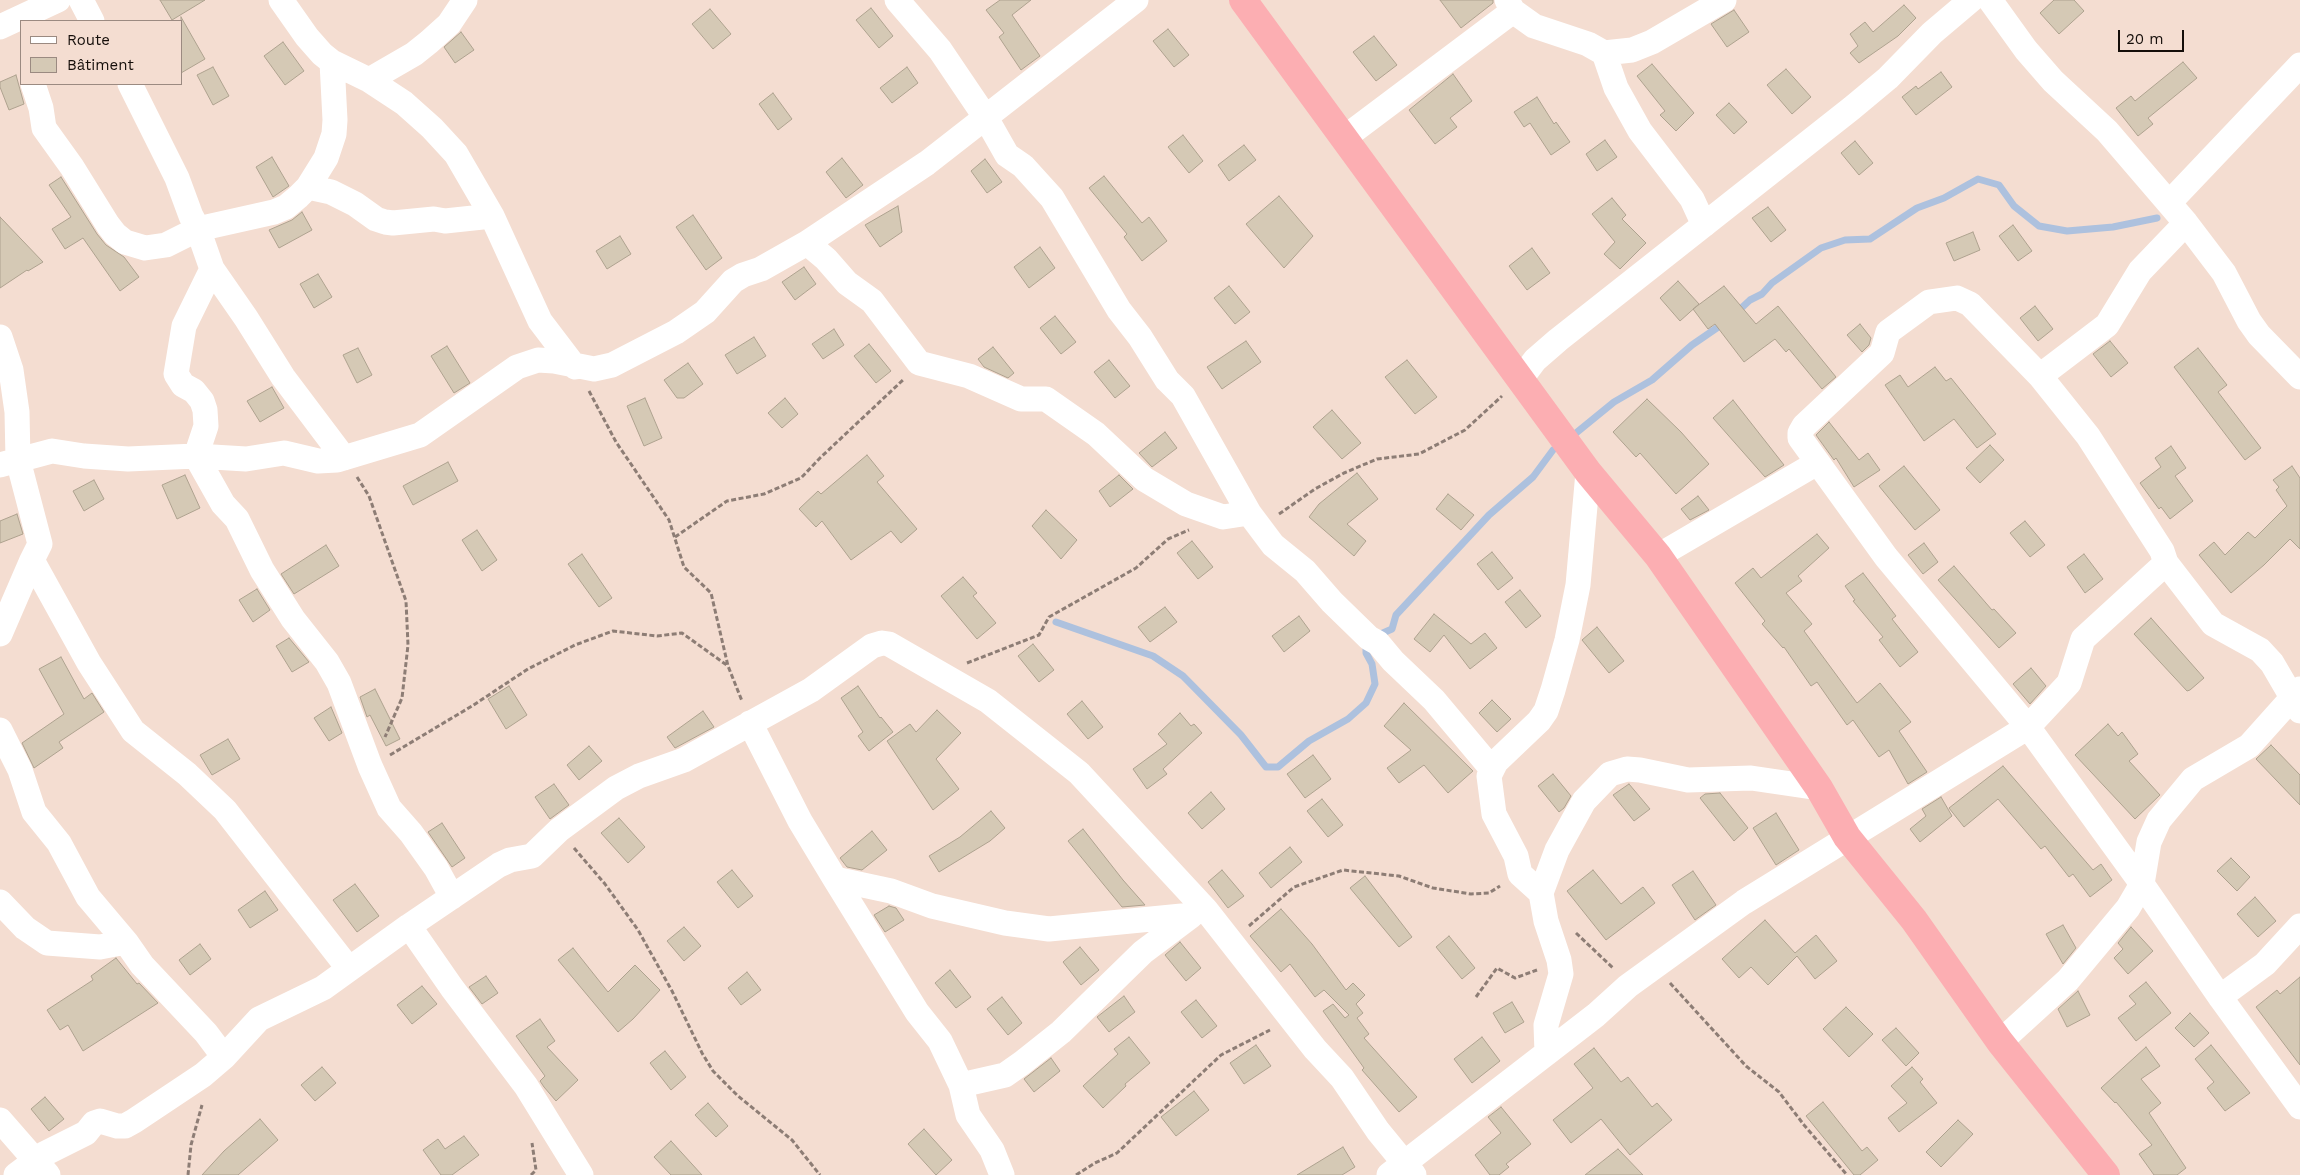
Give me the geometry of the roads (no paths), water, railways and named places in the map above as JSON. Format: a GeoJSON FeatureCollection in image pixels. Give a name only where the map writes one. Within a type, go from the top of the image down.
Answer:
{"type":"FeatureCollection","features":[{"type":"Feature","properties":{"kind":"highway"},"geometry":{"type":"LineString","coordinates":[[1243,0],[1588,472],[1658,556],[1819,788],[1848,837],[1914,920],[2000,1042],[2106,1175]]}},
{"type":"Feature","properties":{"kind":"street"},"geometry":{"type":"LineString","coordinates":[[13,20],[58,0]]}},
{"type":"Feature","properties":{"kind":"street"},"geometry":{"type":"LineString","coordinates":[[81,0],[91,20]]}},
{"type":"Feature","properties":{"kind":"street"},"geometry":{"type":"LineString","coordinates":[[281,0],[311,42],[332,62],[369,80],[404,103],[439,135],[456,154],[492,216],[540,321],[576,367]]}},
{"type":"Feature","properties":{"kind":"street"},"geometry":{"type":"LineString","coordinates":[[369,80],[414,54],[449,24],[465,0]]}},
{"type":"Feature","properties":{"kind":"street"},"geometry":{"type":"LineString","coordinates":[[897,0],[934,41],[986,118],[1007,155],[1022,166],[1052,198],[1100,275],[1119,310],[1140,337],[1167,380],[1182,396],[1249,513],[1273,545],[1305,571],[1332,602],[1369,638],[1378,643],[1393,661],[1434,700],[1491,768]]}},
{"type":"Feature","properties":{"kind":"street"},"geometry":{"type":"LineString","coordinates":[[9,462],[52,451],[84,456],[128,459],[196,456],[246,459],[284,452],[318,461],[337,460],[420,435],[517,367],[538,360],[554,361],[576,367],[594,369],[612,366],[676,332],[705,312],[733,281],[743,275],[761,269],[807,243],[927,163],[1136,0]]}},
{"type":"Feature","properties":{"kind":"street"},"geometry":{"type":"LineString","coordinates":[[1604,54],[1632,50],[1652,42],[1724,0]]}},
{"type":"Feature","properties":{"kind":"street"},"geometry":{"type":"LineString","coordinates":[[1520,380],[1535,360],[1558,340],[1888,78],[1932,33],[1971,0]]}},
{"type":"Feature","properties":{"kind":"street"},"geometry":{"type":"LineString","coordinates":[[1990,0],[2026,50],[2053,82],[2106,131],[2186,223],[2224,273],[2249,321],[2258,334],[2300,377]]}},
{"type":"Feature","properties":{"kind":"street"},"geometry":{"type":"LineString","coordinates":[[1344,138],[1510,5],[1534,26],[1588,44],[1604,54],[1616,88],[1640,131],[1692,199],[1704,226]]}},
{"type":"Feature","properties":{"kind":"street"},"geometry":{"type":"LineString","coordinates":[[34,85],[44,128],[67,159],[115,234],[135,246],[145,248],[166,245],[198,230],[274,212],[286,207],[308,187],[326,158],[334,134],[332,62]]}},
{"type":"Feature","properties":{"kind":"street"},"geometry":{"type":"LineString","coordinates":[[2169,203],[2300,65]]}},
{"type":"Feature","properties":{"kind":"street"},"geometry":{"type":"LineString","coordinates":[[130,85],[177,178],[212,269],[288,384],[344,458]]}},
{"type":"Feature","properties":{"kind":"street"},"geometry":{"type":"LineString","coordinates":[[308,187],[331,192],[355,204],[376,219],[385,222],[434,219],[445,221],[492,216]]}},
{"type":"Feature","properties":{"kind":"street"},"geometry":{"type":"LineString","coordinates":[[2040,376],[2107,325],[2140,271],[2186,223]]}},
{"type":"Feature","properties":{"kind":"street"},"geometry":{"type":"LineString","coordinates":[[807,243],[826,259],[847,283],[872,301],[919,363],[970,376],[1021,399],[1046,399],[1096,434],[1144,479],[1186,504],[1223,517],[1249,513]]}},
{"type":"Feature","properties":{"kind":"street"},"geometry":{"type":"LineString","coordinates":[[212,269],[184,326],[176,374],[183,385],[194,392],[202,401],[206,410],[206,426],[196,456],[223,504],[237,519],[262,570],[339,683],[389,808],[411,833],[436,868],[452,897]]}},
{"type":"Feature","properties":{"kind":"street"},"geometry":{"type":"LineString","coordinates":[[2000,1042],[2068,980],[2128,908],[2142,884],[2149,842],[2165,814],[2193,779],[2249,746],[2298,700],[2260,650],[2213,624],[2166,563],[2156,541],[2120,489],[2088,436],[2040,376],[1970,304],[1957,298],[1929,302],[1888,332],[1882,353],[1804,426],[1800,433],[1800,438],[1886,557],[2028,727],[2142,884],[2220,997],[2300,1107]]}},
{"type":"Feature","properties":{"kind":"street"},"geometry":{"type":"LineString","coordinates":[[0,337],[11,370],[17,412],[9,462],[40,544],[0,634]]}},
{"type":"Feature","properties":{"kind":"street"},"geometry":{"type":"LineString","coordinates":[[1658,556],[1818,463]]}},
{"type":"Feature","properties":{"kind":"street"},"geometry":{"type":"LineString","coordinates":[[1541,892],[1520,874],[1511,845],[1494,814],[1489,776],[1491,768],[1539,721],[1546,711],[1553,690],[1567,640],[1578,585],[1588,472]]}},
{"type":"Feature","properties":{"kind":"street"},"geometry":{"type":"LineString","coordinates":[[32,560],[89,663],[133,730],[187,774],[225,810],[348,969]]}},
{"type":"Feature","properties":{"kind":"street"},"geometry":{"type":"LineString","coordinates":[[0,1120],[33,1170],[44,1154],[80,1137],[94,1123],[100,1121],[124,1126],[134,1121],[203,1075],[224,1058],[259,1019],[323,988],[409,926],[499,865],[510,860],[532,856],[560,830],[616,788],[639,776],[684,760],[812,690],[872,646],[882,643],[889,644],[988,701],[1014,719],[1079,773],[1199,913],[1231,942],[1291,1018],[1342,1078],[1402,1171],[1596,1015],[1628,986],[1744,902],[2028,727],[2069,683],[2083,639],[2166,563]]}},
{"type":"Feature","properties":{"kind":"street"},"geometry":{"type":"LineString","coordinates":[[750,723],[800,821],[917,1012],[940,1041],[961,1086],[968,1115],[992,1150],[1002,1175]]}},
{"type":"Feature","properties":{"kind":"street"},"geometry":{"type":"LineString","coordinates":[[0,730],[20,770],[34,812],[60,843],[88,897],[126,942],[142,965],[206,1033],[224,1058]]}},
{"type":"Feature","properties":{"kind":"street"},"geometry":{"type":"LineString","coordinates":[[1547,1053],[1548,1015],[1561,974],[1559,960],[1546,921],[1541,892],[1557,850],[1584,800],[1610,774],[1627,769],[1688,780],[1751,778],[1819,788]]}},
{"type":"Feature","properties":{"kind":"street"},"geometry":{"type":"LineString","coordinates":[[835,879],[891,891],[932,906],[1004,923],[1050,929],[1199,913]]}},
{"type":"Feature","properties":{"kind":"street"},"geometry":{"type":"LineString","coordinates":[[0,902],[25,928],[47,943],[100,947],[126,942]]}},
{"type":"Feature","properties":{"kind":"street"},"geometry":{"type":"LineString","coordinates":[[961,1086],[1005,1075],[1022,1064],[1061,1032],[1143,952],[1199,913]]}},
{"type":"Feature","properties":{"kind":"street"},"geometry":{"type":"LineString","coordinates":[[409,926],[452,988],[526,1086],[581,1175]]}},
{"type":"Feature","properties":{"kind":"street"},"geometry":{"type":"LineString","coordinates":[[2220,997],[2265,964],[2300,926]]}},
{"type":"Feature","properties":{"kind":"waterway"},"geometry":{"type":"LineString","coordinates":[[1736,313],[1750,300],[1762,294],[1772,283],[1821,248],[1845,240],[1870,239],[1917,208],[1944,198],[1978,179],[1999,185],[2014,206],[2039,226],[2067,231],[2113,227],[2157,218]]}},
{"type":"Feature","properties":{"kind":"waterway"},"geometry":{"type":"LineString","coordinates":[[1576,433],[1614,402],[1652,380],[1692,345],[1724,323]]}},
{"type":"Feature","properties":{"kind":"waterway"},"geometry":{"type":"LineString","coordinates":[[1376,636],[1392,629],[1396,615],[1489,515],[1533,477],[1553,450]]}},
{"type":"Feature","properties":{"kind":"waterway"},"geometry":{"type":"LineString","coordinates":[[1056,622],[1153,656],[1183,676],[1241,735],[1266,767],[1278,767],[1309,741],[1348,719],[1366,703],[1375,684],[1372,664],[1366,653],[1366,643]]}}]}
